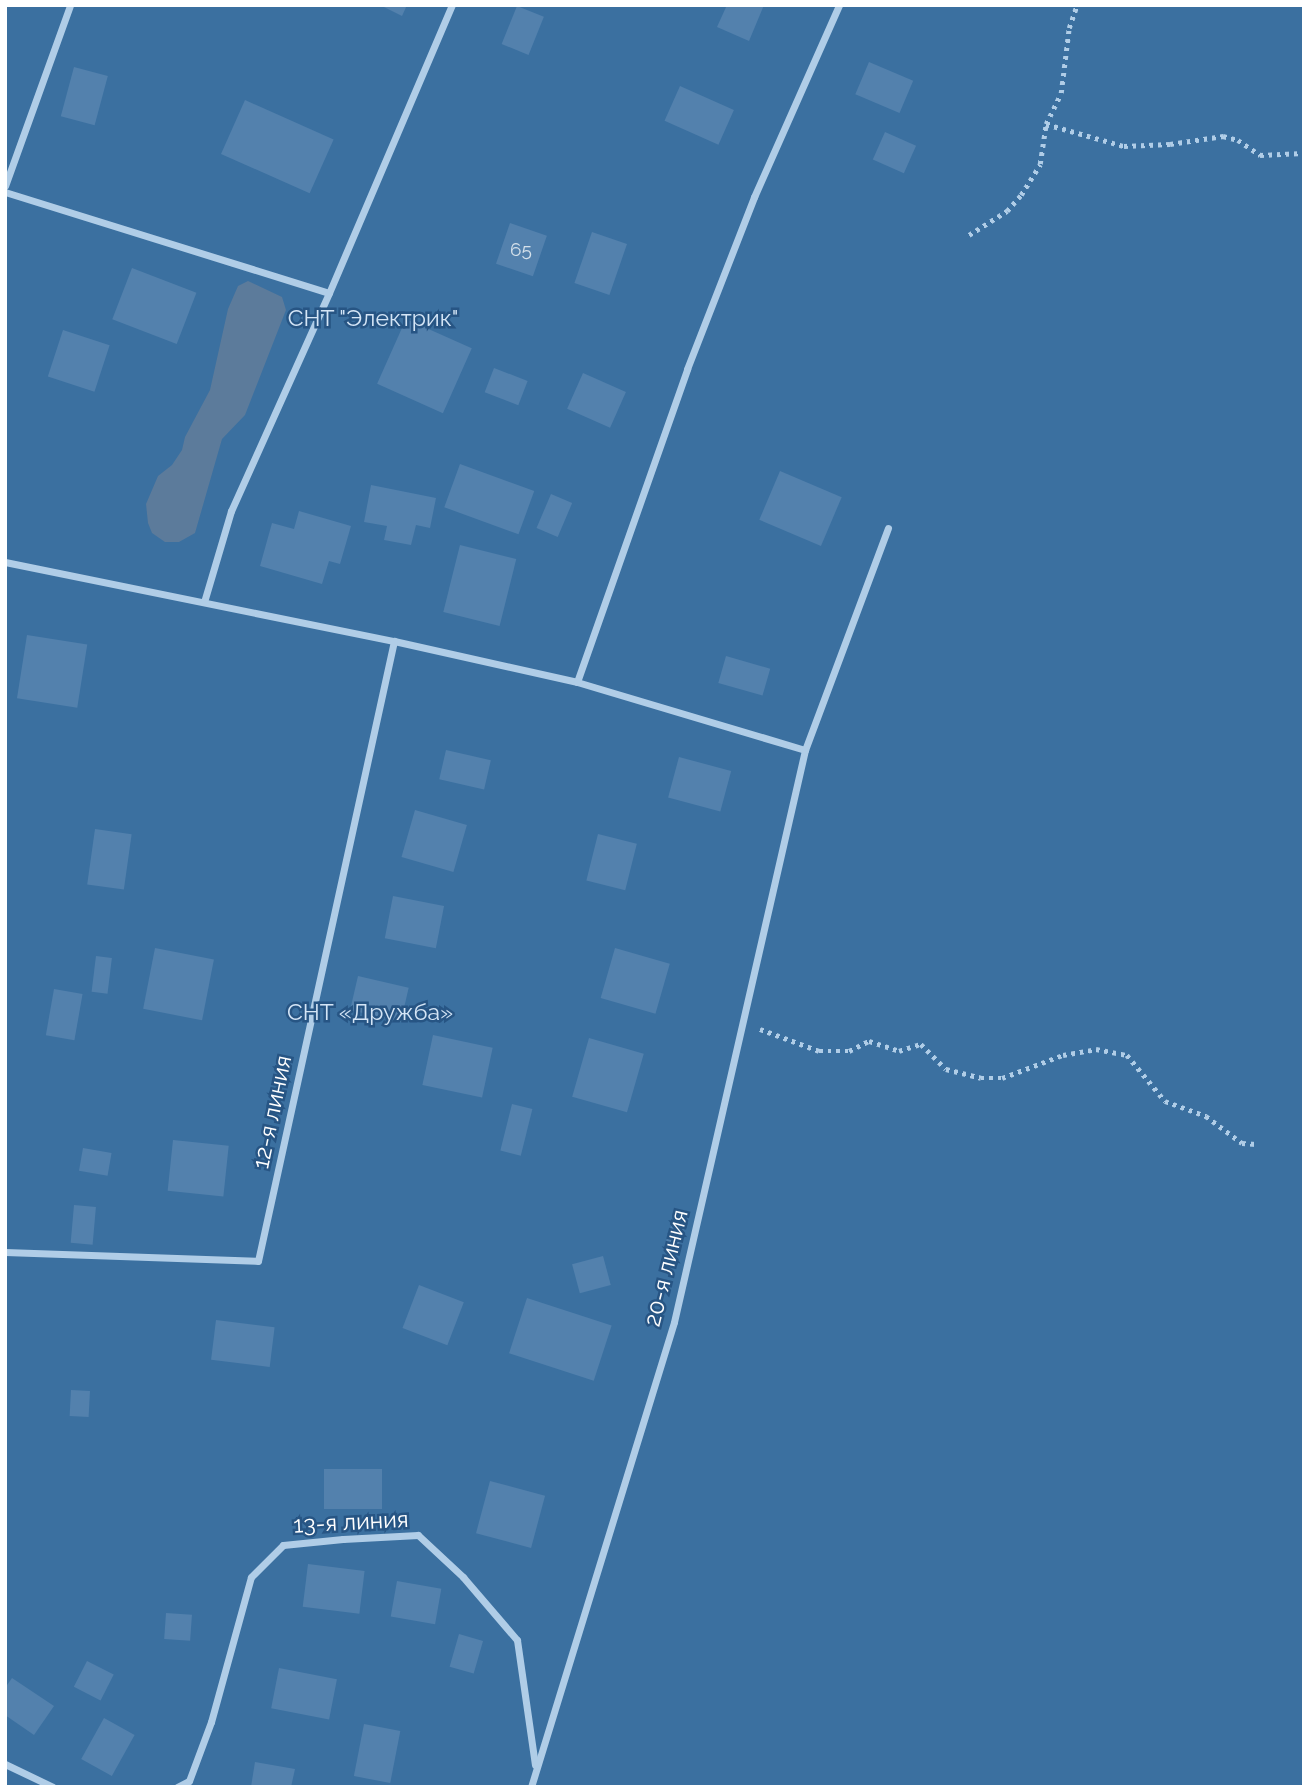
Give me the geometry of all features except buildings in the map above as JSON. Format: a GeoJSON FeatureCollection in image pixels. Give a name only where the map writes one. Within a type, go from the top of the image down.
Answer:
{"type":"FeatureCollection","features":[{"type":"Feature","properties":{"kind":"street"},"geometry":{"type":"LineString","coordinates":[[5,186],[70,5]]}},
{"type":"Feature","properties":{"kind":"street"},"geometry":{"type":"LineString","coordinates":[[204,602],[231,510],[330,293],[452,5]]}},
{"type":"Feature","properties":{"kind":"street"},"geometry":{"type":"LineString","coordinates":[[577,682],[691,357],[754,197],[839,5]]}},
{"type":"Feature","properties":{"kind":"street"},"geometry":{"type":"LineString","coordinates":[[5,192],[330,293]]}},
{"type":"Feature","properties":{"kind":"street","name":"20-я линия"},"geometry":{"type":"LineString","coordinates":[[531,1787],[674,1322],[805,750],[888,528]]}},
{"type":"Feature","properties":{"kind":"street"},"geometry":{"type":"LineString","coordinates":[[5,562],[394,641],[577,682],[805,750]]}},
{"type":"Feature","properties":{"kind":"street","name":"12-я линия"},"geometry":{"type":"LineString","coordinates":[[5,1252],[258,1261],[394,641]]}},
{"type":"Feature","properties":{"kind":"street","name":"13-я линия"},"geometry":{"type":"LineString","coordinates":[[177,1787],[189,1781],[211,1722],[251,1577],[283,1545],[393,1536],[418,1535],[463,1577],[517,1640],[535,1769]]}},
{"type":"Feature","properties":{"kind":"street"},"geometry":{"type":"LineString","coordinates":[[5,1764],[53,1787]]}},
{"type":"Feature","properties":{"kind":"path"},"geometry":{"type":"LineString","coordinates":[[969,234],[1007,211],[1021,195],[1040,164],[1046,124],[1061,93],[1069,28],[1077,5]]}},
{"type":"Feature","properties":{"kind":"path"},"geometry":{"type":"LineString","coordinates":[[1046,124],[1124,146],[1170,144],[1223,136],[1238,140],[1260,155],[1304,153]]}},
{"type":"Feature","properties":{"kind":"path"},"geometry":{"type":"LineString","coordinates":[[743,1023],[819,1051],[849,1051],[869,1041],[899,1051],[920,1044],[946,1069],[981,1078],[1002,1078],[1063,1055],[1096,1049],[1127,1055],[1165,1101],[1206,1116],[1242,1143],[1256,1144]]}},
{"type":"Feature","properties":{"kind":"green space"},"geometry":{"type":"Polygon","coordinates":[[[5,5],[1304,5],[1304,1777],[1301,1787],[5,1787],[5,5]]]}},
{"type":"Feature","properties":{"kind":"shaded area"},"geometry":{"type":"Polygon","coordinates":[[[248,281],[282,297],[286,310],[245,415],[222,439],[195,533],[179,542],[165,542],[152,533],[146,504],[158,476],[172,465],[182,450],[185,437],[210,390],[228,309],[238,286],[248,281]]]}},
{"type":"Feature","properties":{"kind":"park label","name":"СНТ \"Электрик\""},"geometry":{"type":"Point","coordinates":[373,318]}},
{"type":"Feature","properties":{"kind":"park label","name":"СНТ «Дружба»"},"geometry":{"type":"Point","coordinates":[370,1012]}}]}
